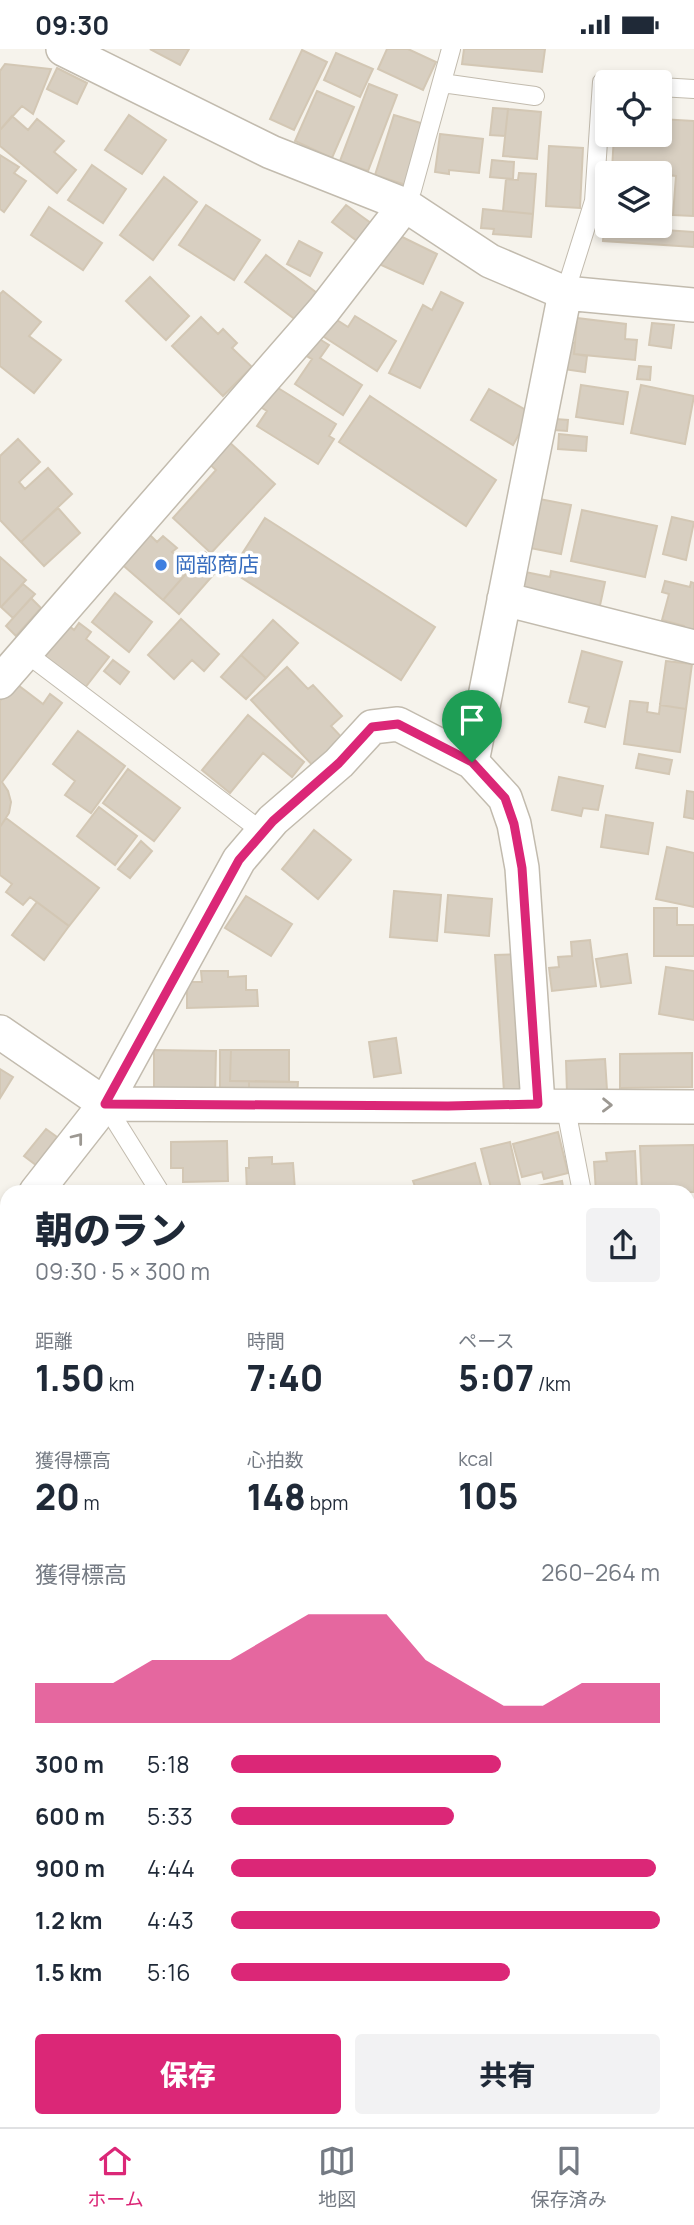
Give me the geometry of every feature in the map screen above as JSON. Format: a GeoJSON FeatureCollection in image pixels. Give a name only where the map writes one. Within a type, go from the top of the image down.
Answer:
{"type":"FeatureCollection","features":[{"type":"Feature","properties":{"kind":"street"},"geometry":{"type":"LineString","coordinates":[[63,49],[271,152],[405,205],[490,261],[565,293],[694,305]]}},
{"type":"Feature","properties":{"kind":"street"},"geometry":{"type":"LineString","coordinates":[[0,682],[324,310],[405,205]]}},
{"type":"Feature","properties":{"kind":"street"},"geometry":{"type":"LineString","coordinates":[[472,762],[565,293]]}},
{"type":"Feature","properties":{"kind":"street"},"geometry":{"type":"LineString","coordinates":[[504,599],[694,647]]}},
{"type":"Feature","properties":{"kind":"street"},"geometry":{"type":"LineString","coordinates":[[41,1185],[105,1104],[239,860],[273,821],[339,763],[372,727],[398,724],[472,762],[505,798],[514,824],[522,868],[528,948],[551,1104]]}},
{"type":"Feature","properties":{"kind":"street"},"geometry":{"type":"LineString","coordinates":[[0,1032],[105,1104],[551,1104],[694,1107]]}},
{"type":"Feature","properties":{"kind":"lane"},"geometry":{"type":"LineString","coordinates":[[405,205],[412,190],[451,49]]}},
{"type":"Feature","properties":{"kind":"lane"},"geometry":{"type":"LineString","coordinates":[[442,83],[535,96]]}},
{"type":"Feature","properties":{"kind":"lane"},"geometry":{"type":"LineString","coordinates":[[672,87],[694,89]]}},
{"type":"Feature","properties":{"kind":"lane"},"geometry":{"type":"LineString","coordinates":[[565,293],[594,201],[598,147]]}},
{"type":"Feature","properties":{"kind":"lane"},"geometry":{"type":"LineString","coordinates":[[26,653],[264,832]]}},
{"type":"Feature","properties":{"kind":"lane"},"geometry":{"type":"LineString","coordinates":[[105,1104],[156,1185]]}},
{"type":"Feature","properties":{"kind":"lane"},"geometry":{"type":"LineString","coordinates":[[551,1104],[580,1185]]}},
{"type":"Feature","properties":{"kind":"building"},"geometry":{"type":"Polygon","coordinates":[[[150,49],[189,49],[180,65],[150,49]]]}},
{"type":"Feature","properties":{"kind":"building"},"geometry":{"type":"Polygon","coordinates":[[[387,49],[408,49],[436,62],[423,90],[378,69],[387,49]]]}},
{"type":"Feature","properties":{"kind":"building"},"geometry":{"type":"Polygon","coordinates":[[[464,49],[545,49],[542,72],[462,64],[464,49]]]}},
{"type":"Feature","properties":{"kind":"building"},"geometry":{"type":"Polygon","coordinates":[[[302,50],[327,62],[294,130],[270,119],[302,50]]]}},
{"type":"Feature","properties":{"kind":"building"},"geometry":{"type":"Polygon","coordinates":[[[336,53],[373,69],[360,97],[324,80],[336,53]]]}},
{"type":"Feature","properties":{"kind":"building"},"geometry":{"type":"Polygon","coordinates":[[[5,64],[51,69],[33,114],[22,106],[0,130],[0,71],[5,64]]]}},
{"type":"Feature","properties":{"kind":"building"},"geometry":{"type":"Polygon","coordinates":[[[57,68],[87,83],[77,104],[47,89],[57,68]]]}},
{"type":"Feature","properties":{"kind":"building"},"geometry":{"type":"Polygon","coordinates":[[[369,84],[397,95],[368,171],[340,161],[369,84]]]}},
{"type":"Feature","properties":{"kind":"building"},"geometry":{"type":"Polygon","coordinates":[[[317,91],[354,107],[332,158],[295,141],[317,91]]]}},
{"type":"Feature","properties":{"kind":"building"},"geometry":{"type":"Polygon","coordinates":[[[493,108],[508,109],[505,136],[490,135],[493,108]]]}},
{"type":"Feature","properties":{"kind":"building"},"geometry":{"type":"Polygon","coordinates":[[[508,109],[541,112],[537,159],[503,156],[508,109]]]}},
{"type":"Feature","properties":{"kind":"building"},"geometry":{"type":"Polygon","coordinates":[[[129,115],[166,140],[142,174],[105,150],[129,115]]]}},
{"type":"Feature","properties":{"kind":"building"},"geometry":{"type":"Polygon","coordinates":[[[394,115],[424,124],[406,185],[375,175],[394,115]]]}},
{"type":"Feature","properties":{"kind":"building"},"geometry":{"type":"Polygon","coordinates":[[[12,116],[28,130],[37,119],[64,141],[54,152],[76,170],[57,193],[0,146],[0,130],[12,116]]]}},
{"type":"Feature","properties":{"kind":"building"},"geometry":{"type":"Polygon","coordinates":[[[672,120],[694,121],[693,216],[673,215],[676,176],[672,176],[672,161],[613,161],[613,147],[672,147],[672,120]]]}},
{"type":"Feature","properties":{"kind":"building"},"geometry":{"type":"Polygon","coordinates":[[[440,134],[483,139],[479,173],[449,170],[449,174],[435,172],[440,134]]]}},
{"type":"Feature","properties":{"kind":"building"},"geometry":{"type":"Polygon","coordinates":[[[549,146],[583,148],[580,208],[546,206],[549,146]]]}},
{"type":"Feature","properties":{"kind":"building"},"geometry":{"type":"Polygon","coordinates":[[[0,155],[19,167],[14,173],[26,181],[4,212],[0,209],[0,155]]]}},
{"type":"Feature","properties":{"kind":"building"},"geometry":{"type":"Polygon","coordinates":[[[492,160],[514,162],[513,179],[490,177],[492,160]]]}},
{"type":"Feature","properties":{"kind":"building"},"geometry":{"type":"Polygon","coordinates":[[[92,165],[126,189],[103,223],[68,200],[92,165]]]}},
{"type":"Feature","properties":{"kind":"building"},"geometry":{"type":"Polygon","coordinates":[[[519,173],[536,174],[533,214],[503,211],[506,179],[518,180],[519,173]]]}},
{"type":"Feature","properties":{"kind":"building"},"geometry":{"type":"Polygon","coordinates":[[[164,177],[197,202],[153,260],[120,235],[164,177]]]}},
{"type":"Feature","properties":{"kind":"building"},"geometry":{"type":"Polygon","coordinates":[[[206,205],[260,240],[234,280],[179,245],[206,205]]]}},
{"type":"Feature","properties":{"kind":"building"},"geometry":{"type":"Polygon","coordinates":[[[346,205],[375,226],[361,244],[332,222],[346,205]]]}},
{"type":"Feature","properties":{"kind":"building"},"geometry":{"type":"Polygon","coordinates":[[[49,207],[102,243],[83,270],[31,235],[49,207]]]}},
{"type":"Feature","properties":{"kind":"building"},"geometry":{"type":"Polygon","coordinates":[[[483,209],[533,214],[531,237],[493,234],[494,229],[481,228],[483,209]]]}},
{"type":"Feature","properties":{"kind":"building"},"geometry":{"type":"Polygon","coordinates":[[[672,231],[694,232],[694,247],[603,241],[603,238],[672,238],[672,231]]]}},
{"type":"Feature","properties":{"kind":"building"},"geometry":{"type":"Polygon","coordinates":[[[394,233],[437,254],[423,284],[379,264],[394,233]]]}},
{"type":"Feature","properties":{"kind":"building"},"geometry":{"type":"Polygon","coordinates":[[[299,241],[322,253],[310,276],[287,264],[299,241]]]}},
{"type":"Feature","properties":{"kind":"building"},"geometry":{"type":"Polygon","coordinates":[[[266,255],[317,293],[296,320],[245,282],[266,255]]]}},
{"type":"Feature","properties":{"kind":"building"},"geometry":{"type":"Polygon","coordinates":[[[150,277],[189,316],[166,340],[126,301],[150,277]]]}},
{"type":"Feature","properties":{"kind":"building"},"geometry":{"type":"Polygon","coordinates":[[[3,291],[41,322],[29,336],[61,360],[34,393],[0,366],[0,294],[3,291]]]}},
{"type":"Feature","properties":{"kind":"building"},"geometry":{"type":"Polygon","coordinates":[[[441,292],[463,303],[420,388],[389,373],[423,305],[432,310],[441,292]]]}},
{"type":"Feature","properties":{"kind":"building"},"geometry":{"type":"Polygon","coordinates":[[[355,316],[396,341],[377,371],[321,335],[332,317],[348,327],[355,316]]]}},
{"type":"Feature","properties":{"kind":"building"},"geometry":{"type":"Polygon","coordinates":[[[201,317],[218,334],[223,329],[237,343],[232,348],[252,367],[223,396],[172,346],[201,317]]]}},
{"type":"Feature","properties":{"kind":"building"},"geometry":{"type":"Polygon","coordinates":[[[577,318],[626,324],[625,339],[637,340],[635,360],[574,354],[577,318]]]}},
{"type":"Feature","properties":{"kind":"building"},"geometry":{"type":"Polygon","coordinates":[[[652,323],[674,325],[671,348],[649,345],[652,323]]]}},
{"type":"Feature","properties":{"kind":"building"},"geometry":{"type":"Polygon","coordinates":[[[313,335],[329,345],[320,358],[362,385],[343,415],[295,384],[312,359],[301,353],[313,335]]]}},
{"type":"Feature","properties":{"kind":"building"},"geometry":{"type":"Polygon","coordinates":[[[565,342],[575,343],[574,354],[587,356],[585,372],[563,369],[565,342]]]}},
{"type":"Feature","properties":{"kind":"building"},"geometry":{"type":"Polygon","coordinates":[[[639,366],[651,367],[650,380],[637,379],[639,366]]]}},
{"type":"Feature","properties":{"kind":"building"},"geometry":{"type":"Polygon","coordinates":[[[270,383],[336,424],[329,436],[334,439],[318,464],[257,426],[267,411],[257,405],[270,383]]]}},
{"type":"Feature","properties":{"kind":"building"},"geometry":{"type":"Polygon","coordinates":[[[581,385],[628,392],[623,424],[576,417],[581,385]]]}},
{"type":"Feature","properties":{"kind":"building"},"geometry":{"type":"Polygon","coordinates":[[[641,385],[694,396],[685,444],[631,433],[641,385]]]}},
{"type":"Feature","properties":{"kind":"building"},"geometry":{"type":"Polygon","coordinates":[[[489,389],[531,413],[513,445],[471,420],[489,389]]]}},
{"type":"Feature","properties":{"kind":"building"},"geometry":{"type":"Polygon","coordinates":[[[370,396],[496,480],[466,526],[339,442],[370,396]]]}},
{"type":"Feature","properties":{"kind":"building"},"geometry":{"type":"Polygon","coordinates":[[[555,419],[568,420],[567,431],[554,430],[555,419]]]}},
{"type":"Feature","properties":{"kind":"building"},"geometry":{"type":"Polygon","coordinates":[[[559,434],[587,437],[586,451],[558,449],[559,434]]]}},
{"type":"Feature","properties":{"kind":"building"},"geometry":{"type":"Polygon","coordinates":[[[18,439],[40,462],[19,482],[25,489],[48,468],[72,494],[21,542],[0,520],[0,456],[18,439]]]}},
{"type":"Feature","properties":{"kind":"building"},"geometry":{"type":"Polygon","coordinates":[[[227,440],[275,484],[211,553],[173,518],[216,470],[207,462],[227,440]]]}},
{"type":"Feature","properties":{"kind":"building"},"geometry":{"type":"Polygon","coordinates":[[[534,498],[571,505],[561,554],[525,547],[534,498]]]}},
{"type":"Feature","properties":{"kind":"building"},"geometry":{"type":"Polygon","coordinates":[[[58,508],[80,533],[44,566],[21,542],[58,508]]]}},
{"type":"Feature","properties":{"kind":"building"},"geometry":{"type":"Polygon","coordinates":[[[582,510],[657,526],[645,577],[571,561],[582,510]]]}},
{"type":"Feature","properties":{"kind":"building"},"geometry":{"type":"Polygon","coordinates":[[[672,517],[694,522],[686,560],[663,554],[672,517]]]}},
{"type":"Feature","properties":{"kind":"building"},"geometry":{"type":"Polygon","coordinates":[[[265,518],[435,627],[401,680],[231,571],[265,518]]]}},
{"type":"Feature","properties":{"kind":"building"},"geometry":{"type":"Polygon","coordinates":[[[145,530],[157,542],[163,536],[177,548],[172,552],[191,568],[163,600],[118,561],[145,530]]]}},
{"type":"Feature","properties":{"kind":"building"},"geometry":{"type":"Polygon","coordinates":[[[205,552],[221,566],[179,614],[163,600],[205,552]]]}},
{"type":"Feature","properties":{"kind":"building"},"geometry":{"type":"Polygon","coordinates":[[[0,557],[26,580],[1,607],[0,606],[0,557]]]}},
{"type":"Feature","properties":{"kind":"building"},"geometry":{"type":"Polygon","coordinates":[[[551,571],[605,582],[599,610],[521,594],[525,572],[550,577],[551,571]]]}},
{"type":"Feature","properties":{"kind":"building"},"geometry":{"type":"Polygon","coordinates":[[[665,581],[690,587],[691,582],[694,583],[694,634],[683,631],[684,626],[662,620],[669,594],[662,592],[665,581]]]}},
{"type":"Feature","properties":{"kind":"building"},"geometry":{"type":"Polygon","coordinates":[[[23,584],[35,594],[13,618],[1,607],[23,584]]]}},
{"type":"Feature","properties":{"kind":"building"},"geometry":{"type":"Polygon","coordinates":[[[115,593],[152,622],[129,652],[92,622],[115,593]]]}},
{"type":"Feature","properties":{"kind":"building"},"geometry":{"type":"Polygon","coordinates":[[[31,598],[41,608],[16,636],[6,626],[31,598]]]}},
{"type":"Feature","properties":{"kind":"building"},"geometry":{"type":"Polygon","coordinates":[[[181,619],[219,654],[204,671],[192,660],[174,679],[148,655],[181,619]]]}},
{"type":"Feature","properties":{"kind":"building"},"geometry":{"type":"Polygon","coordinates":[[[273,620],[298,643],[266,678],[241,655],[273,620]]]}},
{"type":"Feature","properties":{"kind":"building"},"geometry":{"type":"Polygon","coordinates":[[[66,623],[74,630],[79,623],[91,632],[86,639],[109,657],[84,689],[41,654],[66,623]]]}},
{"type":"Feature","properties":{"kind":"building"},"geometry":{"type":"Polygon","coordinates":[[[582,651],[622,662],[605,727],[585,722],[589,707],[569,702],[582,651]]]}},
{"type":"Feature","properties":{"kind":"building"},"geometry":{"type":"Polygon","coordinates":[[[241,655],[266,678],[246,699],[221,677],[241,655]]]}},
{"type":"Feature","properties":{"kind":"building"},"geometry":{"type":"Polygon","coordinates":[[[113,660],[129,672],[120,684],[104,671],[113,660]]]}},
{"type":"Feature","properties":{"kind":"building"},"geometry":{"type":"Polygon","coordinates":[[[666,661],[692,664],[686,709],[660,705],[666,661]]]}},
{"type":"Feature","properties":{"kind":"building"},"geometry":{"type":"Polygon","coordinates":[[[287,667],[308,689],[313,685],[342,716],[331,726],[346,742],[317,770],[251,700],[287,667]]]}},
{"type":"Feature","properties":{"kind":"building"},"geometry":{"type":"Polygon","coordinates":[[[14,682],[43,704],[50,694],[62,703],[2,782],[11,802],[9,813],[0,827],[0,701],[14,682]]]}},
{"type":"Feature","properties":{"kind":"building"},"geometry":{"type":"Polygon","coordinates":[[[630,701],[648,703],[647,712],[659,714],[660,705],[686,709],[680,752],[624,744],[630,701]]]}},
{"type":"Feature","properties":{"kind":"building"},"geometry":{"type":"Polygon","coordinates":[[[248,715],[304,762],[292,777],[263,753],[230,793],[202,770],[248,715]]]}},
{"type":"Feature","properties":{"kind":"building"},"geometry":{"type":"Polygon","coordinates":[[[78,731],[125,766],[91,813],[65,795],[75,781],[53,764],[78,731]]]}},
{"type":"Feature","properties":{"kind":"building"},"geometry":{"type":"Polygon","coordinates":[[[639,754],[672,760],[669,774],[636,768],[639,754]]]}},
{"type":"Feature","properties":{"kind":"building"},"geometry":{"type":"Polygon","coordinates":[[[128,769],[180,808],[154,841],[103,803],[128,769]]]}},
{"type":"Feature","properties":{"kind":"building"},"geometry":{"type":"Polygon","coordinates":[[[559,777],[603,786],[598,810],[583,808],[581,816],[552,810],[559,777]]]}},
{"type":"Feature","properties":{"kind":"building"},"geometry":{"type":"Polygon","coordinates":[[[687,791],[694,792],[694,819],[684,817],[687,791]]]}},
{"type":"Feature","properties":{"kind":"building"},"geometry":{"type":"Polygon","coordinates":[[[99,807],[137,836],[115,865],[77,836],[99,807]]]}},
{"type":"Feature","properties":{"kind":"building"},"geometry":{"type":"Polygon","coordinates":[[[606,815],[653,823],[648,854],[601,847],[606,815]]]}},
{"type":"Feature","properties":{"kind":"building"},"geometry":{"type":"Polygon","coordinates":[[[6,818],[99,888],[69,926],[30,897],[23,905],[6,892],[12,884],[0,875],[0,827],[6,818]]]}},
{"type":"Feature","properties":{"kind":"building"},"geometry":{"type":"Polygon","coordinates":[[[314,830],[351,860],[318,899],[282,869],[314,830]]]}},
{"type":"Feature","properties":{"kind":"building"},"geometry":{"type":"Polygon","coordinates":[[[141,841],[152,851],[130,878],[118,869],[141,841]]]}},
{"type":"Feature","properties":{"kind":"building"},"geometry":{"type":"Polygon","coordinates":[[[667,847],[694,853],[694,907],[656,899],[667,847]]]}},
{"type":"Feature","properties":{"kind":"building"},"geometry":{"type":"Polygon","coordinates":[[[394,891],[441,895],[437,941],[390,937],[394,891]]]}},
{"type":"Feature","properties":{"kind":"building"},"geometry":{"type":"Polygon","coordinates":[[[448,895],[492,899],[489,936],[445,932],[448,895]]]}},
{"type":"Feature","properties":{"kind":"building"},"geometry":{"type":"Polygon","coordinates":[[[246,896],[292,924],[271,956],[225,928],[246,896]]]}},
{"type":"Feature","properties":{"kind":"building"},"geometry":{"type":"Polygon","coordinates":[[[37,902],[69,926],[44,960],[12,935],[37,902]]]}},
{"type":"Feature","properties":{"kind":"building"},"geometry":{"type":"Polygon","coordinates":[[[654,908],[677,908],[677,925],[694,925],[694,956],[654,956],[654,908]]]}},
{"type":"Feature","properties":{"kind":"building"},"geometry":{"type":"Polygon","coordinates":[[[590,940],[596,986],[552,991],[549,968],[559,967],[558,957],[572,956],[571,942],[590,940]]]}},
{"type":"Feature","properties":{"kind":"building"},"geometry":{"type":"Polygon","coordinates":[[[520,954],[529,1090],[504,1092],[495,955],[520,954]]]}},
{"type":"Feature","properties":{"kind":"building"},"geometry":{"type":"Polygon","coordinates":[[[627,954],[631,983],[601,987],[596,959],[627,954]]]}},
{"type":"Feature","properties":{"kind":"building"},"geometry":{"type":"Polygon","coordinates":[[[666,967],[694,971],[694,1020],[659,1014],[666,967]]]}},
{"type":"Feature","properties":{"kind":"building"},"geometry":{"type":"Polygon","coordinates":[[[201,971],[228,971],[228,977],[246,976],[246,990],[257,990],[258,1006],[187,1008],[187,982],[202,982],[201,971]]]}},
{"type":"Feature","properties":{"kind":"building"},"geometry":{"type":"Polygon","coordinates":[[[396,1038],[401,1073],[374,1077],[369,1042],[396,1038]]]}},
{"type":"Feature","properties":{"kind":"building"},"geometry":{"type":"Polygon","coordinates":[[[154,1050],[216,1051],[215,1098],[154,1098],[154,1050]]]}},
{"type":"Feature","properties":{"kind":"building"},"geometry":{"type":"Polygon","coordinates":[[[220,1050],[231,1050],[230,1081],[249,1081],[249,1097],[220,1097],[220,1050]]]}},
{"type":"Feature","properties":{"kind":"building"},"geometry":{"type":"Polygon","coordinates":[[[231,1050],[289,1050],[289,1082],[230,1081],[231,1050]]]}},
{"type":"Feature","properties":{"kind":"building"},"geometry":{"type":"Polygon","coordinates":[[[692,1053],[692,1087],[620,1088],[620,1054],[692,1053]]]}},
{"type":"Feature","properties":{"kind":"building"},"geometry":{"type":"Polygon","coordinates":[[[605,1059],[607,1090],[567,1093],[566,1061],[605,1059]]]}},
{"type":"Feature","properties":{"kind":"building"},"geometry":{"type":"Polygon","coordinates":[[[0,1069],[13,1077],[0,1098],[0,1069]]]}},
{"type":"Feature","properties":{"kind":"building"},"geometry":{"type":"Polygon","coordinates":[[[249,1081],[298,1082],[297,1097],[249,1097],[249,1081]]]}},
{"type":"Feature","properties":{"kind":"building"},"geometry":{"type":"Polygon","coordinates":[[[46,1129],[57,1137],[36,1165],[24,1156],[46,1129]]]}},
{"type":"Feature","properties":{"kind":"building"},"geometry":{"type":"Polygon","coordinates":[[[558,1132],[568,1173],[544,1179],[542,1172],[522,1177],[513,1144],[558,1132]]]}},
{"type":"Feature","properties":{"kind":"building"},"geometry":{"type":"Polygon","coordinates":[[[227,1141],[228,1181],[183,1182],[183,1168],[171,1168],[171,1142],[227,1141]]]}},
{"type":"Feature","properties":{"kind":"building"},"geometry":{"type":"Polygon","coordinates":[[[510,1142],[520,1185],[490,1185],[481,1149],[510,1142]]]}},
{"type":"Feature","properties":{"kind":"building"},"geometry":{"type":"Polygon","coordinates":[[[694,1145],[694,1185],[642,1185],[640,1146],[694,1145]]]}},
{"type":"Feature","properties":{"kind":"building"},"geometry":{"type":"Polygon","coordinates":[[[635,1151],[637,1185],[596,1185],[594,1162],[607,1161],[606,1153],[635,1151]]]}},
{"type":"Feature","properties":{"kind":"building"},"geometry":{"type":"Polygon","coordinates":[[[272,1157],[272,1164],[293,1163],[295,1185],[247,1185],[246,1168],[249,1168],[249,1158],[272,1157]]]}},
{"type":"Feature","properties":{"kind":"building"},"geometry":{"type":"Polygon","coordinates":[[[475,1163],[481,1185],[414,1185],[413,1181],[475,1163]]]}},
{"type":"Feature","properties":{"kind":"building"},"geometry":{"type":"Polygon","coordinates":[[[562,1181],[563,1185],[542,1185],[562,1181]]]}},
{"type":"Feature","properties":{"kind":"place","name":"岡部商店"},"geometry":{"type":"Point","coordinates":[161,565]}},
{"type":"Feature","properties":{"kind":"route"},"geometry":{"type":"LineString","coordinates":[[398,724],[472,762],[505,798],[514,824],[522,868],[538,1104],[105,1104],[239,860],[273,821],[339,763],[372,727],[398,724]]}}]}
